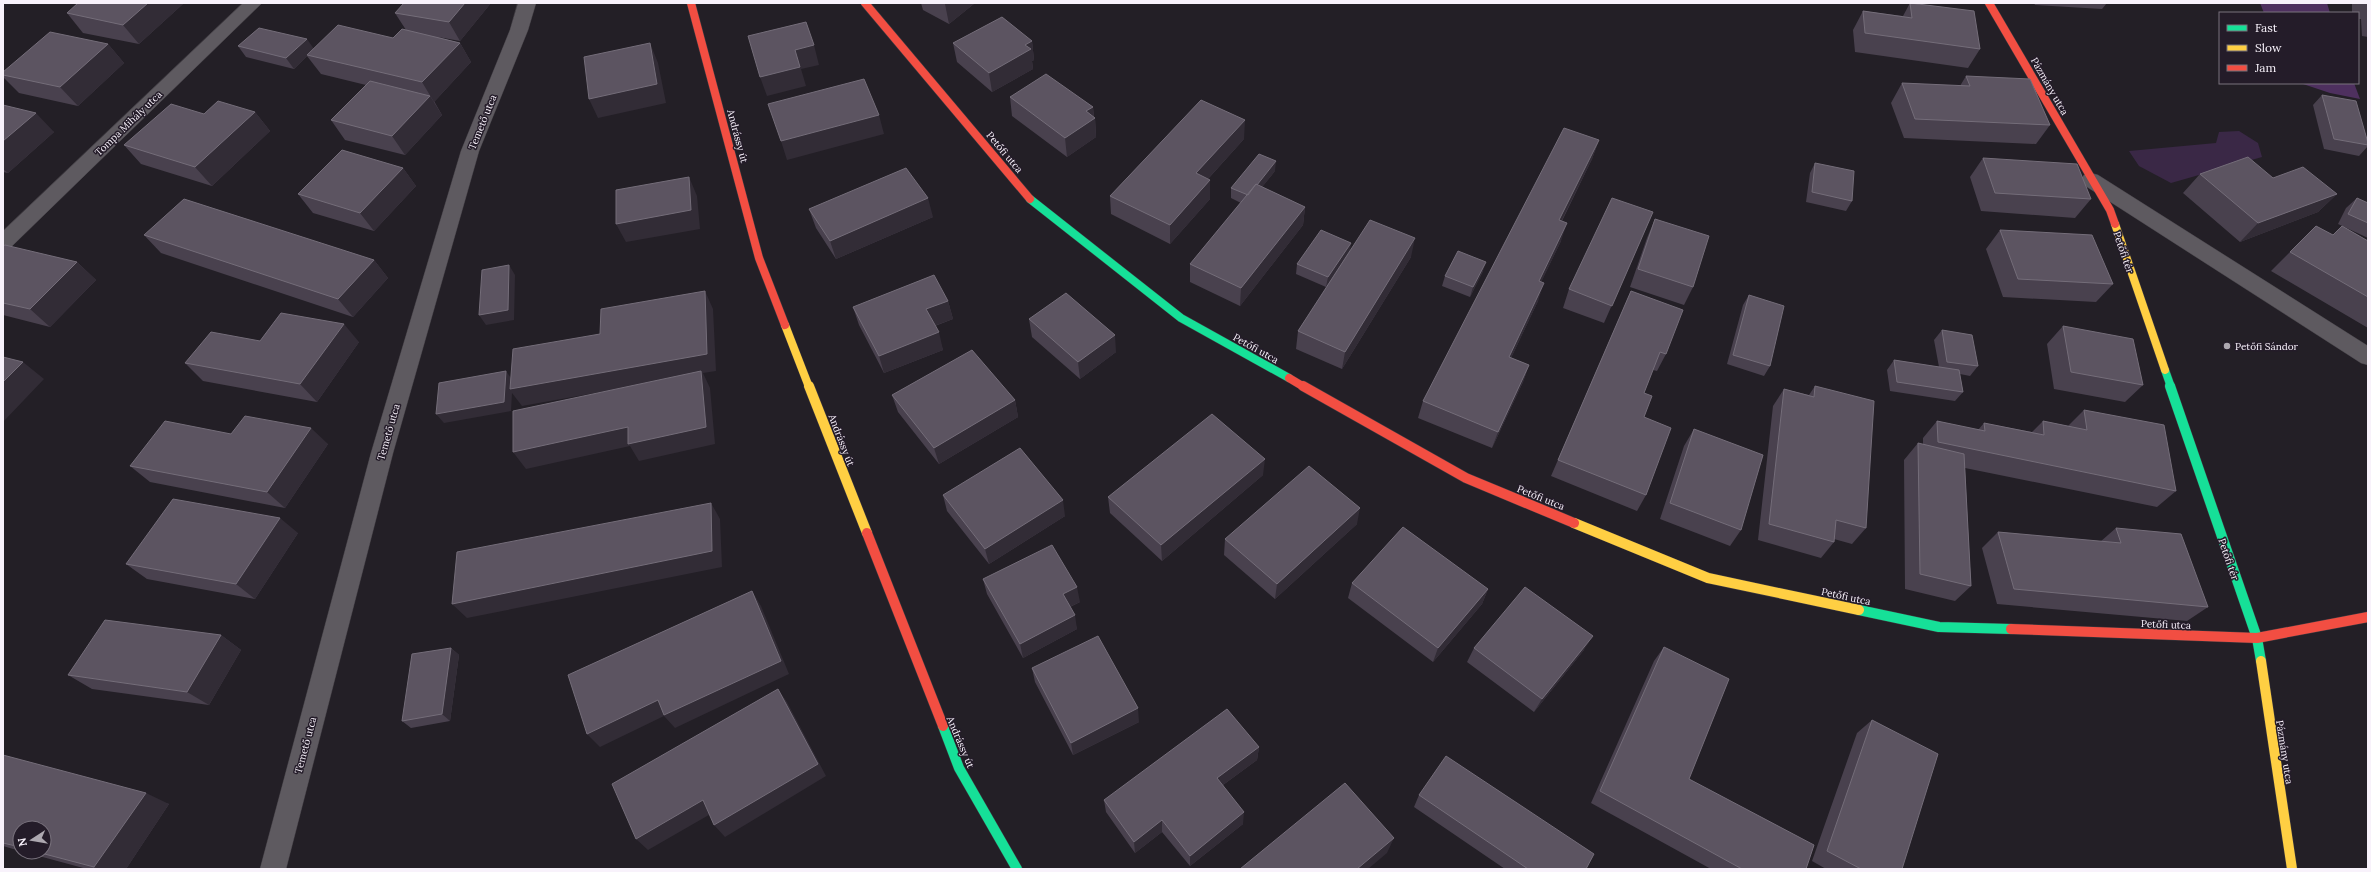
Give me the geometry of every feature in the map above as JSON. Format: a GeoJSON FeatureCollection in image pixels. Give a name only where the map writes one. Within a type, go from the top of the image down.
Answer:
{"type":"FeatureCollection","features":[{"type":"Feature","properties":{"kind":"street","name":"Tompa Mihály utca"},"geometry":{"type":"LineString","coordinates":[[3,243],[253,3]]}},
{"type":"Feature","properties":{"kind":"street","name":"Temető utca"},"geometry":{"type":"LineString","coordinates":[[273,869],[382,453],[465,166],[519,30],[527,3]]}},
{"type":"Feature","properties":{"kind":"street","name":"Andrássy út"},"geometry":{"type":"LineString","coordinates":[[691,3],[759,258],[959,768],[1017,869]]}},
{"type":"Feature","properties":{"kind":"street","name":"Petőfi utca"},"geometry":{"type":"LineString","coordinates":[[865,3],[1031,200],[1180,318],[1466,478],[1708,578],[1939,627],[2257,638],[2368,617]]}},
{"type":"Feature","properties":{"kind":"street","name":"Pázmány utca"},"geometry":{"type":"LineString","coordinates":[[1989,3],[2092,180]]}},
{"type":"Feature","properties":{"kind":"street","name":"Petőfi tér"},"geometry":{"type":"LineString","coordinates":[[2092,180],[2110,210],[2257,638]]}},
{"type":"Feature","properties":{"kind":"street"},"geometry":{"type":"LineString","coordinates":[[2092,180],[2368,357]]}},
{"type":"Feature","properties":{"kind":"street","name":"Pázmány utca"},"geometry":{"type":"LineString","coordinates":[[2257,638],[2292,869]]}},
{"type":"Feature","properties":{"kind":"shaded area"},"geometry":{"type":"Polygon","coordinates":[[[2260,3],[2327,3],[2330,12],[2264,12],[2260,3]]]}},
{"type":"Feature","properties":{"kind":"shaded area"},"geometry":{"type":"Polygon","coordinates":[[[2303,84],[2354,84],[2360,99],[2330,93],[2303,84]]]}},
{"type":"Feature","properties":{"kind":"shaded area"},"geometry":{"type":"Polygon","coordinates":[[[2239,131],[2258,143],[2262,157],[2171,183],[2139,166],[2129,151],[2216,143],[2219,132],[2239,131]]]}},
{"type":"Feature","properties":{"kind":"building"},"geometry":{"type":"Polygon","coordinates":[[[78,3],[148,3],[123,25],[67,13],[78,3]]]}},
{"type":"Feature","properties":{"kind":"building"},"geometry":{"type":"Polygon","coordinates":[[[404,3],[465,3],[449,22],[395,13],[404,3]]]}},
{"type":"Feature","properties":{"kind":"building"},"geometry":{"type":"Polygon","coordinates":[[[1910,3],[1974,11],[1980,49],[1865,33],[1863,11],[1912,18],[1910,3]]]}},
{"type":"Feature","properties":{"kind":"building"},"geometry":{"type":"Polygon","coordinates":[[[1002,17],[1032,41],[1025,45],[1031,49],[989,73],[953,43],[1002,17]]]}},
{"type":"Feature","properties":{"kind":"building"},"geometry":{"type":"Polygon","coordinates":[[[806,22],[814,45],[795,50],[800,67],[760,77],[748,36],[806,22]]]}},
{"type":"Feature","properties":{"kind":"building"},"geometry":{"type":"Polygon","coordinates":[[[338,25],[393,38],[402,29],[460,43],[422,82],[307,55],[338,25]]]}},
{"type":"Feature","properties":{"kind":"building"},"geometry":{"type":"Polygon","coordinates":[[[259,28],[307,39],[286,58],[238,46],[259,28]]]}},
{"type":"Feature","properties":{"kind":"building"},"geometry":{"type":"Polygon","coordinates":[[[50,32],[108,44],[60,87],[3,75],[3,72],[50,32]]]}},
{"type":"Feature","properties":{"kind":"building"},"geometry":{"type":"Polygon","coordinates":[[[650,43],[657,84],[589,99],[584,57],[650,43]]]}},
{"type":"Feature","properties":{"kind":"building"},"geometry":{"type":"Polygon","coordinates":[[[1046,74],[1093,107],[1086,111],[1095,118],[1065,138],[1010,97],[1046,74]]]}},
{"type":"Feature","properties":{"kind":"building"},"geometry":{"type":"Polygon","coordinates":[[[1966,76],[2030,79],[2050,125],[1915,119],[1902,83],[1970,86],[1966,76]]]}},
{"type":"Feature","properties":{"kind":"building"},"geometry":{"type":"Polygon","coordinates":[[[864,79],[879,115],[781,141],[768,104],[864,79]]]}},
{"type":"Feature","properties":{"kind":"building"},"geometry":{"type":"Polygon","coordinates":[[[370,81],[430,96],[392,136],[331,120],[370,81]]]}},
{"type":"Feature","properties":{"kind":"building"},"geometry":{"type":"Polygon","coordinates":[[[2322,95],[2356,101],[2368,145],[2334,139],[2322,95]]]}},
{"type":"Feature","properties":{"kind":"building"},"geometry":{"type":"Polygon","coordinates":[[[1201,100],[1245,120],[1196,173],[1210,180],[1170,225],[1110,196],[1201,100]]]}},
{"type":"Feature","properties":{"kind":"building"},"geometry":{"type":"Polygon","coordinates":[[[218,101],[255,112],[195,167],[124,145],[171,104],[204,114],[218,101]]]}},
{"type":"Feature","properties":{"kind":"building"},"geometry":{"type":"Polygon","coordinates":[[[3,105],[36,113],[3,141],[3,105]]]}},
{"type":"Feature","properties":{"kind":"building"},"geometry":{"type":"Polygon","coordinates":[[[1564,128],[1599,140],[1559,220],[1567,223],[1539,281],[1544,283],[1509,357],[1529,365],[1498,432],[1423,401],[1564,128]]]}},
{"type":"Feature","properties":{"kind":"building"},"geometry":{"type":"Polygon","coordinates":[[[342,150],[403,168],[360,213],[298,194],[342,150]]]}},
{"type":"Feature","properties":{"kind":"building"},"geometry":{"type":"Polygon","coordinates":[[[1259,154],[1276,161],[1248,195],[1231,188],[1259,154]]]}},
{"type":"Feature","properties":{"kind":"building"},"geometry":{"type":"Polygon","coordinates":[[[2248,157],[2273,178],[2303,167],[2337,194],[2258,223],[2200,174],[2248,157]]]}},
{"type":"Feature","properties":{"kind":"building"},"geometry":{"type":"Polygon","coordinates":[[[1983,158],[2077,164],[2091,199],[1995,193],[1983,158]]]}},
{"type":"Feature","properties":{"kind":"building"},"geometry":{"type":"Polygon","coordinates":[[[1815,163],[1854,171],[1852,201],[1812,192],[1815,163]]]}},
{"type":"Feature","properties":{"kind":"building"},"geometry":{"type":"Polygon","coordinates":[[[906,168],[928,198],[830,241],[809,209],[906,168]]]}},
{"type":"Feature","properties":{"kind":"building"},"geometry":{"type":"Polygon","coordinates":[[[689,177],[691,210],[616,224],[616,190],[689,177]]]}},
{"type":"Feature","properties":{"kind":"building"},"geometry":{"type":"Polygon","coordinates":[[[1256,184],[1305,207],[1241,288],[1190,264],[1256,184]]]}},
{"type":"Feature","properties":{"kind":"building"},"geometry":{"type":"Polygon","coordinates":[[[1612,198],[1653,212],[1612,306],[1569,289],[1612,198]]]}},
{"type":"Feature","properties":{"kind":"building"},"geometry":{"type":"Polygon","coordinates":[[[2357,198],[2368,203],[2368,223],[2348,214],[2357,198]]]}},
{"type":"Feature","properties":{"kind":"building"},"geometry":{"type":"Polygon","coordinates":[[[184,199],[374,260],[338,299],[144,235],[184,199]]]}},
{"type":"Feature","properties":{"kind":"building"},"geometry":{"type":"Polygon","coordinates":[[[1655,219],[1709,236],[1693,287],[1638,269],[1655,219]]]}},
{"type":"Feature","properties":{"kind":"building"},"geometry":{"type":"Polygon","coordinates":[[[1370,220],[1415,238],[1345,352],[1298,331],[1370,220]]]}},
{"type":"Feature","properties":{"kind":"building"},"geometry":{"type":"Polygon","coordinates":[[[2316,226],[2333,235],[2342,226],[2368,241],[2368,297],[2290,252],[2316,226]]]}},
{"type":"Feature","properties":{"kind":"building"},"geometry":{"type":"Polygon","coordinates":[[[1321,230],[1351,243],[1328,277],[1297,264],[1321,230]]]}},
{"type":"Feature","properties":{"kind":"building"},"geometry":{"type":"Polygon","coordinates":[[[2000,230],[2092,235],[2113,284],[2018,279],[2000,230]]]}},
{"type":"Feature","properties":{"kind":"building"},"geometry":{"type":"Polygon","coordinates":[[[5,245],[77,262],[30,309],[3,303],[3,246],[5,245]]]}},
{"type":"Feature","properties":{"kind":"building"},"geometry":{"type":"Polygon","coordinates":[[[1458,251],[1486,262],[1473,287],[1445,276],[1458,251]]]}},
{"type":"Feature","properties":{"kind":"building"},"geometry":{"type":"Polygon","coordinates":[[[509,265],[508,310],[479,315],[482,270],[509,265]]]}},
{"type":"Feature","properties":{"kind":"building"},"geometry":{"type":"Polygon","coordinates":[[[934,275],[948,301],[926,309],[939,332],[879,356],[853,307],[934,275]]]}},
{"type":"Feature","properties":{"kind":"building"},"geometry":{"type":"Polygon","coordinates":[[[705,291],[707,354],[510,389],[513,349],[600,334],[601,309],[705,291]]]}},
{"type":"Feature","properties":{"kind":"building"},"geometry":{"type":"Polygon","coordinates":[[[1631,291],[1683,310],[1666,354],[1660,352],[1644,393],[1652,396],[1644,417],[1671,428],[1646,495],[1558,460],[1631,291]]]}},
{"type":"Feature","properties":{"kind":"building"},"geometry":{"type":"Polygon","coordinates":[[[1066,293],[1115,335],[1078,362],[1029,319],[1066,293]]]}},
{"type":"Feature","properties":{"kind":"building"},"geometry":{"type":"Polygon","coordinates":[[[1749,295],[1784,306],[1770,366],[1733,355],[1749,295]]]}},
{"type":"Feature","properties":{"kind":"building"},"geometry":{"type":"Polygon","coordinates":[[[281,313],[344,324],[300,384],[185,363],[211,332],[260,341],[281,313]]]}},
{"type":"Feature","properties":{"kind":"building"},"geometry":{"type":"Polygon","coordinates":[[[2063,326],[2133,339],[2143,385],[2071,372],[2063,326]]]}},
{"type":"Feature","properties":{"kind":"building"},"geometry":{"type":"Polygon","coordinates":[[[1942,330],[1972,335],[1978,366],[1947,362],[1942,330]]]}},
{"type":"Feature","properties":{"kind":"building"},"geometry":{"type":"Polygon","coordinates":[[[972,350],[1015,400],[934,448],[892,395],[972,350]]]}},
{"type":"Feature","properties":{"kind":"building"},"geometry":{"type":"Polygon","coordinates":[[[3,357],[23,362],[3,382],[3,357]]]}},
{"type":"Feature","properties":{"kind":"building"},"geometry":{"type":"Polygon","coordinates":[[[1894,360],[1959,370],[1963,392],[1897,382],[1894,360]]]}},
{"type":"Feature","properties":{"kind":"building"},"geometry":{"type":"Polygon","coordinates":[[[506,371],[504,402],[436,414],[439,383],[506,371]]]}},
{"type":"Feature","properties":{"kind":"building"},"geometry":{"type":"Polygon","coordinates":[[[701,371],[706,427],[628,444],[628,427],[513,452],[513,411],[701,371]]]}},
{"type":"Feature","properties":{"kind":"building"},"geometry":{"type":"Polygon","coordinates":[[[1815,386],[1874,401],[1866,528],[1836,520],[1834,542],[1769,524],[1784,389],[1814,397],[1815,386]]]}},
{"type":"Feature","properties":{"kind":"building"},"geometry":{"type":"Polygon","coordinates":[[[2084,410],[2164,425],[2176,491],[1938,442],[1937,421],[1985,431],[1984,423],[2044,435],[2043,421],[2087,430],[2084,410]]]}},
{"type":"Feature","properties":{"kind":"building"},"geometry":{"type":"Polygon","coordinates":[[[1212,414],[1265,459],[1161,545],[1108,497],[1212,414]]]}},
{"type":"Feature","properties":{"kind":"building"},"geometry":{"type":"Polygon","coordinates":[[[245,416],[311,428],[267,492],[130,466],[165,421],[231,434],[245,416]]]}},
{"type":"Feature","properties":{"kind":"building"},"geometry":{"type":"Polygon","coordinates":[[[1694,429],[1763,455],[1741,530],[1670,503],[1694,429]]]}},
{"type":"Feature","properties":{"kind":"building"},"geometry":{"type":"Polygon","coordinates":[[[1918,443],[1964,454],[1971,586],[1920,574],[1918,443]]]}},
{"type":"Feature","properties":{"kind":"building"},"geometry":{"type":"Polygon","coordinates":[[[1020,448],[1063,500],[985,549],[943,495],[1020,448]]]}},
{"type":"Feature","properties":{"kind":"building"},"geometry":{"type":"Polygon","coordinates":[[[1309,466],[1360,508],[1277,584],[1225,539],[1309,466]]]}},
{"type":"Feature","properties":{"kind":"building"},"geometry":{"type":"Polygon","coordinates":[[[173,499],[280,518],[236,584],[126,564],[173,499]]]}},
{"type":"Feature","properties":{"kind":"building"},"geometry":{"type":"Polygon","coordinates":[[[711,503],[712,551],[452,604],[457,552],[711,503]]]}},
{"type":"Feature","properties":{"kind":"building"},"geometry":{"type":"Polygon","coordinates":[[[1403,527],[1488,589],[1438,648],[1352,583],[1403,527]]]}},
{"type":"Feature","properties":{"kind":"building"},"geometry":{"type":"Polygon","coordinates":[[[2116,528],[2181,534],[2208,607],[2014,589],[1998,532],[2121,543],[2116,528]]]}},
{"type":"Feature","properties":{"kind":"building"},"geometry":{"type":"Polygon","coordinates":[[[1052,545],[1077,587],[1063,594],[1075,615],[1020,644],[983,579],[1052,545]]]}},
{"type":"Feature","properties":{"kind":"building"},"geometry":{"type":"Polygon","coordinates":[[[1525,587],[1593,636],[1542,699],[1474,648],[1525,587]]]}},
{"type":"Feature","properties":{"kind":"building"},"geometry":{"type":"Polygon","coordinates":[[[752,591],[781,661],[664,715],[658,700],[587,734],[568,675],[752,591]]]}},
{"type":"Feature","properties":{"kind":"building"},"geometry":{"type":"Polygon","coordinates":[[[105,620],[221,635],[187,692],[68,675],[105,620]]]}},
{"type":"Feature","properties":{"kind":"building"},"geometry":{"type":"Polygon","coordinates":[[[1098,636],[1138,708],[1071,743],[1032,668],[1098,636]]]}},
{"type":"Feature","properties":{"kind":"building"},"geometry":{"type":"Polygon","coordinates":[[[1664,647],[1729,679],[1689,779],[1814,845],[1806,869],[1742,869],[1600,791],[1664,647]]]}},
{"type":"Feature","properties":{"kind":"building"},"geometry":{"type":"Polygon","coordinates":[[[451,648],[442,714],[402,721],[412,654],[451,648]]]}},
{"type":"Feature","properties":{"kind":"building"},"geometry":{"type":"Polygon","coordinates":[[[778,689],[818,764],[714,825],[703,800],[636,839],[612,784],[778,689]]]}},
{"type":"Feature","properties":{"kind":"building"},"geometry":{"type":"Polygon","coordinates":[[[1227,709],[1259,747],[1217,778],[1244,812],[1190,856],[1162,820],[1134,842],[1104,800],[1227,709]]]}},
{"type":"Feature","properties":{"kind":"building"},"geometry":{"type":"Polygon","coordinates":[[[1872,720],[1938,754],[1902,869],[1861,869],[1827,851],[1872,720]]]}},
{"type":"Feature","properties":{"kind":"building"},"geometry":{"type":"Polygon","coordinates":[[[3,755],[146,793],[94,867],[52,856],[52,820],[12,820],[12,845],[3,843],[3,755]]]}},
{"type":"Feature","properties":{"kind":"building"},"geometry":{"type":"Polygon","coordinates":[[[1446,756],[1594,854],[1586,869],[1528,869],[1419,795],[1446,756]]]}},
{"type":"Feature","properties":{"kind":"building"},"geometry":{"type":"Polygon","coordinates":[[[1345,783],[1394,838],[1357,869],[1240,869],[1345,783]]]}},
{"type":"Feature","properties":{"kind":"traffic: fast"},"geometry":{"type":"LineString","coordinates":[[1030,199],[1181,318],[1289,378]]}},
{"type":"Feature","properties":{"kind":"traffic: fast"},"geometry":{"type":"LineString","coordinates":[[2165,370],[2257,638],[2261,661]]}},
{"type":"Feature","properties":{"kind":"traffic: fast"},"geometry":{"type":"LineString","coordinates":[[1859,610],[1939,627],[2011,629]]}},
{"type":"Feature","properties":{"kind":"traffic: fast"},"geometry":{"type":"LineString","coordinates":[[943,726],[959,768],[1017,869]]}},
{"type":"Feature","properties":{"kind":"traffic: slow"},"geometry":{"type":"LineString","coordinates":[[2115,224],[2165,370]]}},
{"type":"Feature","properties":{"kind":"traffic: slow"},"geometry":{"type":"LineString","coordinates":[[785,325],[867,533]]}},
{"type":"Feature","properties":{"kind":"traffic: slow"},"geometry":{"type":"LineString","coordinates":[[1574,523],[1708,578],[1859,610]]}},
{"type":"Feature","properties":{"kind":"traffic: slow"},"geometry":{"type":"LineString","coordinates":[[2261,661],[2292,869]]}},
{"type":"Feature","properties":{"kind":"traffic: jam"},"geometry":{"type":"LineString","coordinates":[[691,3],[759,258],[785,325]]}},
{"type":"Feature","properties":{"kind":"traffic: jam"},"geometry":{"type":"LineString","coordinates":[[865,3],[1030,199]]}},
{"type":"Feature","properties":{"kind":"traffic: jam"},"geometry":{"type":"LineString","coordinates":[[1989,3],[2110,210],[2115,224]]}},
{"type":"Feature","properties":{"kind":"traffic: jam"},"geometry":{"type":"LineString","coordinates":[[1289,378],[1466,478],[1574,523]]}},
{"type":"Feature","properties":{"kind":"traffic: jam"},"geometry":{"type":"LineString","coordinates":[[867,533],[943,726]]}},
{"type":"Feature","properties":{"kind":"traffic: jam"},"geometry":{"type":"LineString","coordinates":[[2011,629],[2257,638],[2368,617]]}},
{"type":"Feature","properties":{"kind":"place","name":"Petőfi Sándor"},"geometry":{"type":"Point","coordinates":[2227,346]}}]}
